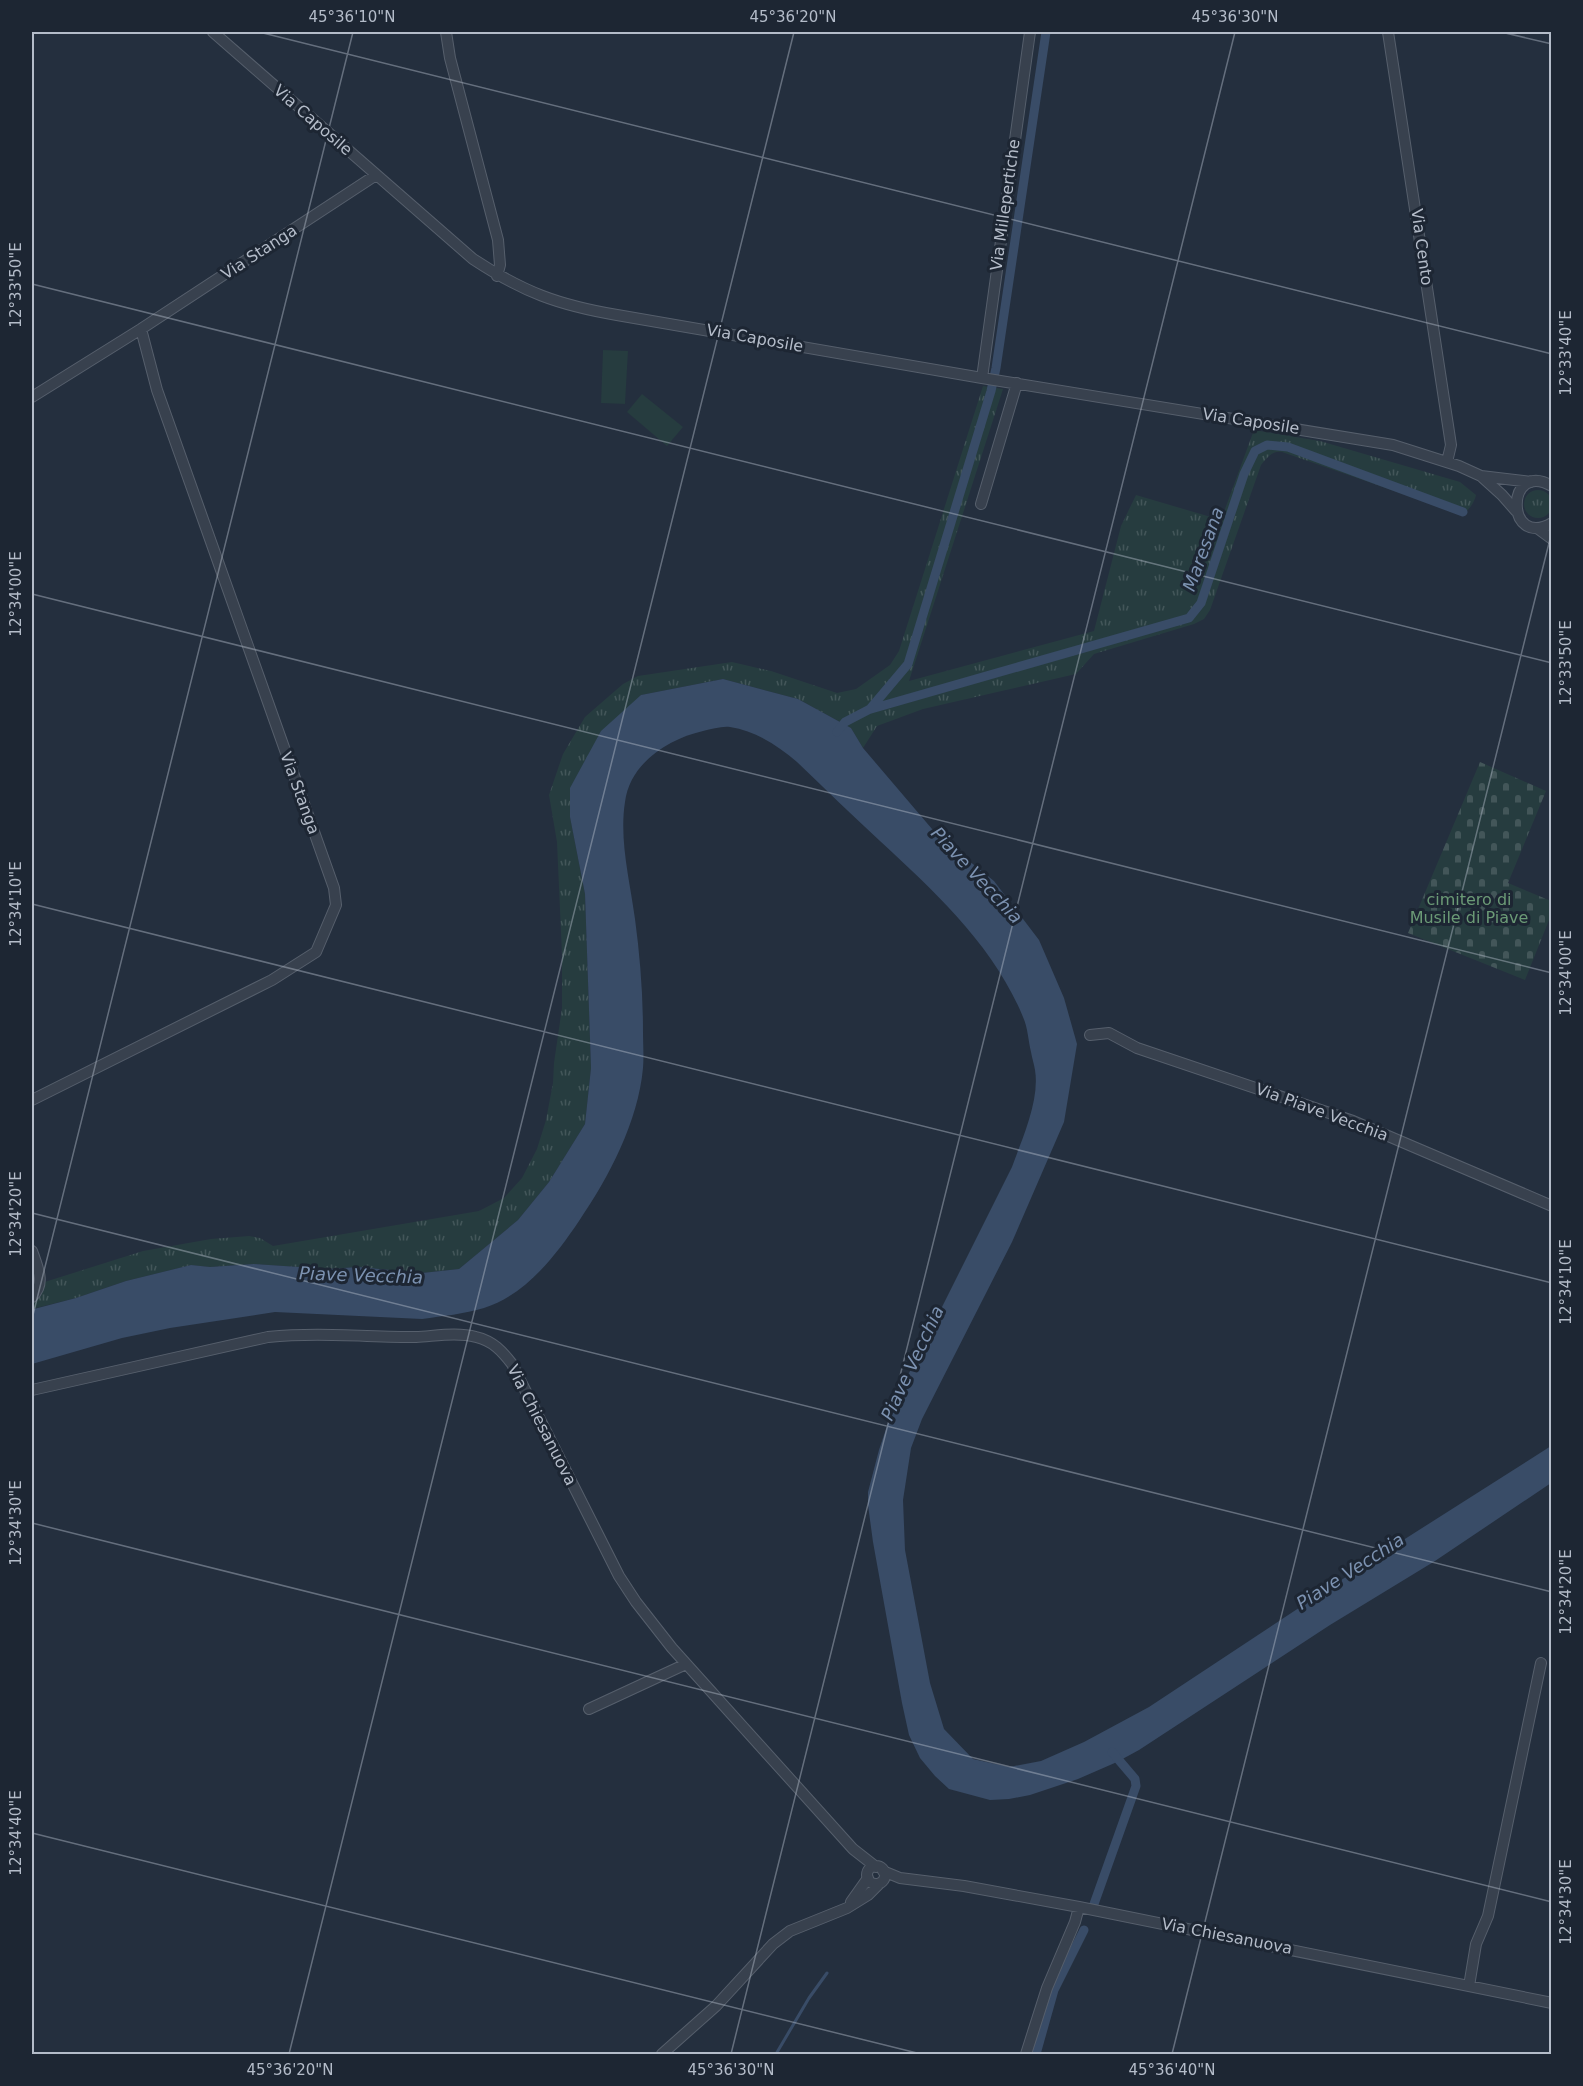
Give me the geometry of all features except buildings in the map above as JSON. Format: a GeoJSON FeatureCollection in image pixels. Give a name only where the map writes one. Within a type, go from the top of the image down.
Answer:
{"type":"FeatureCollection","features":[{"type":"Feature","properties":{"kind":"street","name":"Via Caposile"},"geometry":{"type":"LineString","coordinates":[[213,32],[473,260],[497,276],[544,298],[592,311],[1393,445],[1448,462],[1481,476],[1549,484]]}},
{"type":"Feature","properties":{"kind":"street"},"geometry":{"type":"LineString","coordinates":[[446,32],[450,58],[498,240],[500,265],[497,276]]}},
{"type":"Feature","properties":{"kind":"street","name":"Via Millepertiche"},"geometry":{"type":"LineString","coordinates":[[986,378],[1030,32]]}},
{"type":"Feature","properties":{"kind":"street","name":"Via Cento"},"geometry":{"type":"LineString","coordinates":[[1388,32],[1451,445],[1448,462]]}},
{"type":"Feature","properties":{"kind":"street","name":"Via Stanga"},"geometry":{"type":"LineString","coordinates":[[32,397],[141,329],[376,175]]}},
{"type":"Feature","properties":{"kind":"street","name":"Via Stanga"},"geometry":{"type":"LineString","coordinates":[[32,1100],[272,980],[299,964],[316,952],[336,905],[334,888],[157,390],[141,329]]}},
{"type":"Feature","properties":{"kind":"street"},"geometry":{"type":"LineString","coordinates":[[981,504],[1017,383]]}},
{"type":"Feature","properties":{"kind":"street","name":"Via Caposile"},"geometry":{"type":"LineString","coordinates":[[1481,476],[1502,495],[1522,521],[1551,538]]}},
{"type":"Feature","properties":{"kind":"street"},"geometry":{"type":"LineString","coordinates":[[1516,511],[1515,501],[1518,493],[1531,482]]}},
{"type":"Feature","properties":{"kind":"street"},"geometry":{"type":"LineString","coordinates":[[1537,528],[1551,523]]}},
{"type":"Feature","properties":{"kind":"street","name":"Via Piave Vecchia"},"geometry":{"type":"LineString","coordinates":[[1090,1035],[1109,1033],[1137,1048],[1353,1121],[1551,1206]]}},
{"type":"Feature","properties":{"kind":"street"},"geometry":{"type":"LineString","coordinates":[[32,1251],[40,1280],[38,1291],[32,1297]]}},
{"type":"Feature","properties":{"kind":"street","name":"Via Chiesanuova"},"geometry":{"type":"LineString","coordinates":[[32,1390],[268,1336],[291,1334],[457,1335],[475,1336],[487,1340],[500,1348],[512,1364],[627,1589],[645,1615],[853,1849],[880,1875],[964,1886],[1079,1907],[1551,2002]]}},
{"type":"Feature","properties":{"kind":"street"},"geometry":{"type":"LineString","coordinates":[[1469,1986],[1476,1944],[1488,1916],[1541,1663]]}},
{"type":"Feature","properties":{"kind":"street"},"geometry":{"type":"LineString","coordinates":[[589,1709],[687,1664]]}},
{"type":"Feature","properties":{"kind":"street","name":"Via Chiesanuova"},"geometry":{"type":"LineString","coordinates":[[853,1849],[868,1877]]}},
{"type":"Feature","properties":{"kind":"street"},"geometry":{"type":"LineString","coordinates":[[847,1908],[868,1877],[874,1884],[880,1875]]}},
{"type":"Feature","properties":{"kind":"street"},"geometry":{"type":"LineString","coordinates":[[662,2055],[716,2006],[773,1944],[790,1931],[847,1908],[868,1895],[880,1875]]}},
{"type":"Feature","properties":{"kind":"street"},"geometry":{"type":"LineString","coordinates":[[1026,2055],[1047,1988],[1079,1907]]}},
{"type":"Feature","properties":{"kind":"green space"},"geometry":{"type":"Polygon","coordinates":[[[603,350],[628,351],[625,404],[601,403],[603,350]]]}},
{"type":"Feature","properties":{"kind":"green space"},"geometry":{"type":"Polygon","coordinates":[[[983,386],[1003,389],[909,681],[1094,631],[1121,526],[1136,495],[1221,520],[1254,430],[1320,441],[1460,482],[1476,495],[1471,506],[1461,514],[1282,452],[1275,452],[1261,465],[1210,610],[1204,619],[1094,654],[1076,674],[923,709],[877,726],[863,748],[851,728],[798,699],[723,679],[641,695],[570,817],[585,894],[591,1068],[585,1124],[549,1182],[518,1220],[459,1269],[422,1273],[358,1267],[329,1269],[254,1264],[210,1267],[191,1265],[126,1281],[76,1298],[32,1309],[32,1286],[143,1251],[211,1239],[249,1236],[260,1238],[273,1246],[479,1211],[504,1198],[522,1178],[537,1149],[546,1120],[553,1083],[562,1008],[562,954],[557,842],[549,795],[563,754],[585,717],[623,684],[638,676],[732,662],[771,671],[837,693],[856,689],[890,665],[899,651],[983,386]]]}},
{"type":"Feature","properties":{"kind":"green space"},"geometry":{"type":"Polygon","coordinates":[[[642,394],[683,427],[667,446],[627,412],[642,394]]]}},
{"type":"Feature","properties":{"kind":"green space"},"geometry":{"type":"Polygon","coordinates":[[[1538,490],[1548,494],[1552,504],[1548,514],[1538,518],[1528,514],[1524,504],[1528,494],[1538,490]]]}},
{"type":"Feature","properties":{"kind":"green space","name":"cimitero di Musile di Piave"},"geometry":{"type":"Polygon","coordinates":[[[1480,762],[1546,791],[1508,883],[1551,901],[1551,915],[1525,980],[1408,933],[1480,762]]]}},
{"type":"Feature","properties":{"kind":"water","name":"Piave Vecchia"},"geometry":{"type":"Polygon","coordinates":[[[723,679],[798,699],[851,728],[863,748],[938,836],[994,881],[1039,940],[1064,998],[1077,1044],[1064,1122],[1012,1242],[922,1419],[911,1448],[903,1500],[905,1550],[930,1683],[944,1729],[973,1759],[1009,1767],[1041,1761],[1084,1742],[1149,1707],[1364,1565],[1551,1446],[1551,1483],[1435,1561],[1330,1625],[1139,1750],[1078,1779],[1030,1795],[990,1800],[949,1789],[920,1758],[909,1735],[902,1703],[868,1505],[868,1492],[879,1450],[896,1399],[1012,1167],[1025,1132],[1033,1106],[1036,1082],[1026,1025],[1011,991],[996,967],[980,944],[942,900],[797,762],[758,736],[740,729],[724,727],[677,740],[653,755],[634,776],[628,788],[623,831],[641,975],[643,1068],[640,1088],[628,1129],[601,1186],[560,1247],[526,1284],[499,1302],[453,1315],[422,1319],[275,1312],[170,1328],[122,1338],[32,1364],[32,1309],[76,1298],[126,1281],[191,1265],[210,1267],[254,1264],[329,1269],[358,1267],[422,1273],[459,1269],[518,1220],[549,1182],[585,1124],[591,1068],[585,894],[570,817],[570,788],[601,731],[641,695],[723,679]]]}},
{"type":"Feature","properties":{"kind":"waterway"},"geometry":{"type":"LineString","coordinates":[[837,732],[845,722],[870,709],[908,664],[991,391],[1046,32]]}},
{"type":"Feature","properties":{"kind":"waterway","name":"Maresana"},"geometry":{"type":"LineString","coordinates":[[871,709],[1189,618],[1201,603],[1244,474],[1255,451],[1267,445],[1288,447],[1463,512]]}},
{"type":"Feature","properties":{"kind":"waterway"},"geometry":{"type":"LineString","coordinates":[[1094,1904],[1136,1786],[1135,1779],[1112,1752]]}},
{"type":"Feature","properties":{"kind":"waterway"},"geometry":{"type":"LineString","coordinates":[[1036,2054],[1054,1990],[1084,1930]]}},
{"type":"Feature","properties":{"kind":"waterway"},"geometry":{"type":"LineString","coordinates":[[776,2054],[809,1998],[827,1973]]}}]}
